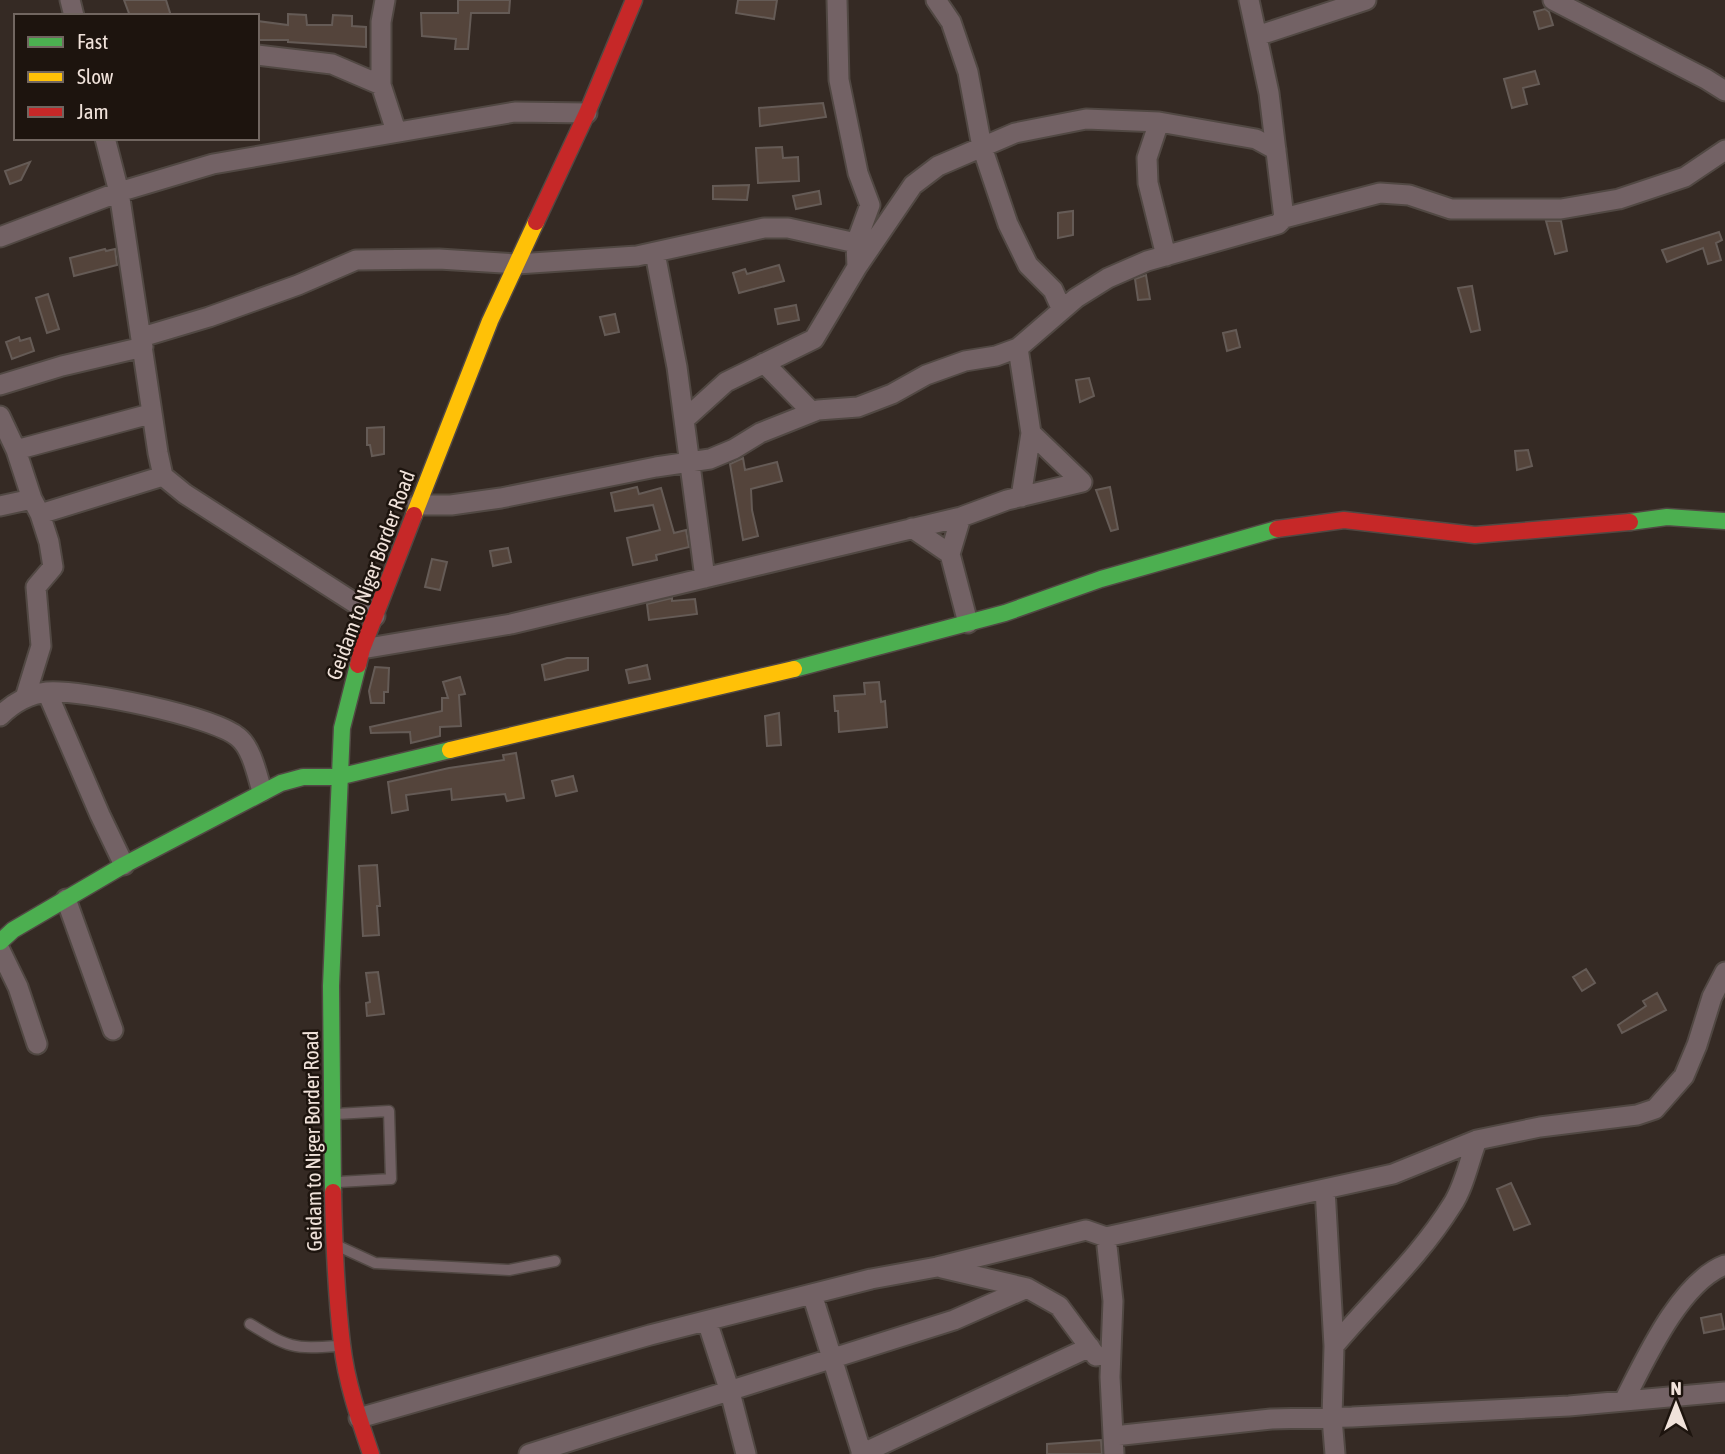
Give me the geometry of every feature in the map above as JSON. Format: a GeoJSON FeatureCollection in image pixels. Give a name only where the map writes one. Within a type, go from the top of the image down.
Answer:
{"type":"FeatureCollection","features":[{"type":"Feature","properties":{"kind":"street"},"geometry":{"type":"LineString","coordinates":[[385,0],[381,23],[381,85],[396,131]]}},
{"type":"Feature","properties":{"kind":"street","name":"Geidam to Niger Border Road"},"geometry":{"type":"LineString","coordinates":[[371,1454],[359,1418],[342,1346],[334,1245],[331,986],[342,728],[362,649],[374,616],[490,321],[587,113],[634,0]]}},
{"type":"Feature","properties":{"kind":"street"},"geometry":{"type":"LineString","coordinates":[[837,0],[839,80],[858,173],[870,205],[856,243],[857,267]]}},
{"type":"Feature","properties":{"kind":"street"},"geometry":{"type":"LineString","coordinates":[[936,0],[951,23],[968,72],[982,147],[1008,223],[1028,265],[1053,290],[1062,310]]}},
{"type":"Feature","properties":{"kind":"street"},"geometry":{"type":"LineString","coordinates":[[1249,0],[1269,93],[1284,218]]}},
{"type":"Feature","properties":{"kind":"street"},"geometry":{"type":"LineString","coordinates":[[1257,36],[1366,0]]}},
{"type":"Feature","properties":{"kind":"street"},"geometry":{"type":"LineString","coordinates":[[1553,0],[1725,91]]}},
{"type":"Feature","properties":{"kind":"street"},"geometry":{"type":"LineString","coordinates":[[259,55],[332,64],[381,85]]}},
{"type":"Feature","properties":{"kind":"street"},"geometry":{"type":"LineString","coordinates":[[0,237],[119,192],[213,164],[515,112],[587,113]]}},
{"type":"Feature","properties":{"kind":"street"},"geometry":{"type":"LineString","coordinates":[[684,420],[726,382],[814,339],[857,267],[913,185],[938,166],[1015,133],[1086,119],[1158,122],[1256,139],[1276,150]]}},
{"type":"Feature","properties":{"kind":"street"},"geometry":{"type":"LineString","coordinates":[[1158,122],[1147,158],[1148,183],[1166,256]]}},
{"type":"Feature","properties":{"kind":"street"},"geometry":{"type":"LineString","coordinates":[[106,140],[119,192],[150,414],[163,476],[185,494],[374,616]]}},
{"type":"Feature","properties":{"kind":"street"},"geometry":{"type":"LineString","coordinates":[[417,505],[451,505],[501,498],[710,459],[734,449],[760,433],[812,412],[858,407],[892,394],[926,375],[965,361],[996,356],[1018,348],[1076,298],[1108,278],[1166,256],[1278,224],[1284,218],[1380,193],[1409,195],[1451,209],[1561,209],[1619,199],[1685,177],[1725,150]]}},
{"type":"Feature","properties":{"kind":"street"},"geometry":{"type":"LineString","coordinates":[[0,384],[142,342],[298,285],[356,260],[439,259],[517,264],[655,253],[764,228],[788,229],[856,243]]}},
{"type":"Feature","properties":{"kind":"street"},"geometry":{"type":"LineString","coordinates":[[655,253],[677,367],[705,578]]}},
{"type":"Feature","properties":{"kind":"street"},"geometry":{"type":"LineString","coordinates":[[1018,348],[1031,433],[1021,497]]}},
{"type":"Feature","properties":{"kind":"street"},"geometry":{"type":"LineString","coordinates":[[764,363],[812,412]]}},
{"type":"Feature","properties":{"kind":"street"},"geometry":{"type":"LineString","coordinates":[[16,450],[150,414]]}},
{"type":"Feature","properties":{"kind":"street"},"geometry":{"type":"LineString","coordinates":[[0,416],[16,450],[49,542],[53,567],[36,587],[41,646],[25,698]]}},
{"type":"Feature","properties":{"kind":"street"},"geometry":{"type":"LineString","coordinates":[[362,649],[511,624],[961,517],[1021,497],[1082,482],[1031,433]]}},
{"type":"Feature","properties":{"kind":"street"},"geometry":{"type":"LineString","coordinates":[[0,506],[36,506],[163,476]]}},
{"type":"Feature","properties":{"kind":"street"},"geometry":{"type":"LineString","coordinates":[[961,517],[950,554],[968,623]]}},
{"type":"Feature","properties":{"kind":"street"},"geometry":{"type":"LineString","coordinates":[[0,942],[13,930],[124,864],[262,791],[303,777],[338,777],[792,669],[1005,613],[1126,572],[1275,529],[1344,520],[1475,535],[1667,517],[1725,521]]}},
{"type":"Feature","properties":{"kind":"street"},"geometry":{"type":"LineString","coordinates":[[912,528],[950,554]]}},
{"type":"Feature","properties":{"kind":"street"},"geometry":{"type":"LineString","coordinates":[[47,692],[124,864]]}},
{"type":"Feature","properties":{"kind":"street"},"geometry":{"type":"LineString","coordinates":[[0,716],[25,698],[47,692],[111,697],[208,722],[239,737],[250,756],[262,791]]}},
{"type":"Feature","properties":{"kind":"street"},"geometry":{"type":"LineString","coordinates":[[66,899],[113,1030]]}},
{"type":"Feature","properties":{"kind":"street"},"geometry":{"type":"LineString","coordinates":[[0,950],[18,987],[37,1044]]}},
{"type":"Feature","properties":{"kind":"street"},"geometry":{"type":"LineString","coordinates":[[359,1418],[707,1321],[871,1279],[937,1267],[1086,1230],[1106,1237],[1393,1174],[1477,1140],[1540,1127],[1637,1115],[1655,1109],[1684,1076],[1712,997],[1725,972]]}},
{"type":"Feature","properties":{"kind":"street"},"geometry":{"type":"LineString","coordinates":[[1334,1346],[1364,1310],[1408,1266],[1453,1203],[1477,1140]]}},
{"type":"Feature","properties":{"kind":"street"},"geometry":{"type":"LineString","coordinates":[[1325,1189],[1334,1346],[1332,1418],[1335,1454]]}},
{"type":"Feature","properties":{"kind":"street"},"geometry":{"type":"LineString","coordinates":[[1106,1237],[1113,1301],[1110,1377],[1114,1445],[1271,1419],[1569,1406],[1725,1392]]}},
{"type":"Feature","properties":{"kind":"street"},"geometry":{"type":"LineString","coordinates":[[1624,1401],[1658,1336],[1690,1292],[1699,1281],[1725,1265]]}},
{"type":"Feature","properties":{"kind":"street"},"geometry":{"type":"LineString","coordinates":[[937,1267],[1027,1288],[1059,1307],[1110,1377]]}},
{"type":"Feature","properties":{"kind":"street"},"geometry":{"type":"LineString","coordinates":[[529,1454],[954,1320],[1027,1288]]}},
{"type":"Feature","properties":{"kind":"street"},"geometry":{"type":"LineString","coordinates":[[811,1294],[862,1454],[1090,1347]]}},
{"type":"Feature","properties":{"kind":"street"},"geometry":{"type":"LineString","coordinates":[[707,1321],[746,1454]]}},
{"type":"Feature","properties":{"kind":"lane"},"geometry":{"type":"LineString","coordinates":[[332,1115],[389,1111],[391,1179],[333,1182]]}},
{"type":"Feature","properties":{"kind":"lane"},"geometry":{"type":"LineString","coordinates":[[334,1245],[375,1263],[509,1270],[555,1261]]}},
{"type":"Feature","properties":{"kind":"lane"},"geometry":{"type":"LineString","coordinates":[[250,1324],[280,1342],[299,1348],[342,1346]]}},
{"type":"Feature","properties":{"kind":"building"},"geometry":{"type":"Polygon","coordinates":[[[124,0],[166,0],[170,14],[129,14],[124,0]]]}},
{"type":"Feature","properties":{"kind":"building"},"geometry":{"type":"Polygon","coordinates":[[[458,0],[510,0],[509,13],[471,13],[468,49],[455,49],[456,39],[422,36],[421,13],[458,13],[458,0]]]}},
{"type":"Feature","properties":{"kind":"building"},"geometry":{"type":"Polygon","coordinates":[[[738,0],[777,0],[774,19],[736,13],[738,0]]]}},
{"type":"Feature","properties":{"kind":"building"},"geometry":{"type":"Polygon","coordinates":[[[1545,9],[1549,12],[1553,25],[1539,29],[1534,12],[1545,9]]]}},
{"type":"Feature","properties":{"kind":"building"},"geometry":{"type":"Polygon","coordinates":[[[288,14],[306,15],[307,25],[332,25],[333,15],[352,16],[352,26],[366,27],[366,47],[259,40],[259,21],[288,25],[288,14]]]}},
{"type":"Feature","properties":{"kind":"building"},"geometry":{"type":"Polygon","coordinates":[[[1535,71],[1539,84],[1523,88],[1527,104],[1512,108],[1504,79],[1535,71]]]}},
{"type":"Feature","properties":{"kind":"building"},"geometry":{"type":"Polygon","coordinates":[[[823,103],[826,117],[760,126],[759,108],[823,103]]]}},
{"type":"Feature","properties":{"kind":"building"},"geometry":{"type":"Polygon","coordinates":[[[782,147],[783,158],[798,157],[799,181],[758,183],[756,148],[782,147]]]}},
{"type":"Feature","properties":{"kind":"building"},"geometry":{"type":"Polygon","coordinates":[[[30,162],[21,180],[10,184],[5,171],[30,162]]]}},
{"type":"Feature","properties":{"kind":"building"},"geometry":{"type":"Polygon","coordinates":[[[749,185],[747,200],[713,199],[713,186],[749,185]]]}},
{"type":"Feature","properties":{"kind":"building"},"geometry":{"type":"Polygon","coordinates":[[[819,191],[821,204],[796,209],[793,196],[819,191]]]}},
{"type":"Feature","properties":{"kind":"building"},"geometry":{"type":"Polygon","coordinates":[[[1073,211],[1073,235],[1058,238],[1058,213],[1073,211]]]}},
{"type":"Feature","properties":{"kind":"building"},"geometry":{"type":"Polygon","coordinates":[[[1546,221],[1561,221],[1567,251],[1555,254],[1546,221]]]}},
{"type":"Feature","properties":{"kind":"building"},"geometry":{"type":"Polygon","coordinates":[[[1719,232],[1722,240],[1716,243],[1721,260],[1708,264],[1703,248],[1667,262],[1662,250],[1719,232]]]}},
{"type":"Feature","properties":{"kind":"building"},"geometry":{"type":"Polygon","coordinates":[[[115,249],[117,265],[74,276],[70,258],[115,249]]]}},
{"type":"Feature","properties":{"kind":"building"},"geometry":{"type":"Polygon","coordinates":[[[779,265],[784,281],[739,293],[733,273],[745,269],[747,274],[779,265]]]}},
{"type":"Feature","properties":{"kind":"building"},"geometry":{"type":"Polygon","coordinates":[[[1146,275],[1150,299],[1138,300],[1135,279],[1146,275]]]}},
{"type":"Feature","properties":{"kind":"building"},"geometry":{"type":"Polygon","coordinates":[[[1472,286],[1480,330],[1471,332],[1458,288],[1472,286]]]}},
{"type":"Feature","properties":{"kind":"building"},"geometry":{"type":"Polygon","coordinates":[[[48,294],[59,329],[47,333],[36,298],[48,294]]]}},
{"type":"Feature","properties":{"kind":"building"},"geometry":{"type":"Polygon","coordinates":[[[796,305],[799,320],[778,324],[775,309],[796,305]]]}},
{"type":"Feature","properties":{"kind":"building"},"geometry":{"type":"Polygon","coordinates":[[[615,314],[619,332],[605,335],[600,317],[615,314]]]}},
{"type":"Feature","properties":{"kind":"building"},"geometry":{"type":"Polygon","coordinates":[[[1236,330],[1240,347],[1227,351],[1223,333],[1236,330]]]}},
{"type":"Feature","properties":{"kind":"building"},"geometry":{"type":"Polygon","coordinates":[[[19,337],[20,341],[30,338],[34,351],[12,359],[6,342],[19,337]]]}},
{"type":"Feature","properties":{"kind":"building"},"geometry":{"type":"Polygon","coordinates":[[[1089,378],[1094,396],[1080,402],[1076,380],[1089,378]]]}},
{"type":"Feature","properties":{"kind":"building"},"geometry":{"type":"Polygon","coordinates":[[[384,427],[384,454],[372,456],[370,445],[367,445],[367,428],[384,427]]]}},
{"type":"Feature","properties":{"kind":"building"},"geometry":{"type":"Polygon","coordinates":[[[1528,450],[1532,466],[1517,470],[1515,451],[1528,450]]]}},
{"type":"Feature","properties":{"kind":"building"},"geometry":{"type":"Polygon","coordinates":[[[743,458],[745,470],[777,462],[782,481],[751,489],[752,510],[758,536],[743,540],[730,464],[743,458]]]}},
{"type":"Feature","properties":{"kind":"building"},"geometry":{"type":"Polygon","coordinates":[[[637,487],[639,494],[661,488],[674,533],[686,530],[689,547],[656,555],[657,560],[633,565],[627,538],[660,530],[653,505],[615,511],[611,493],[637,487]]]}},
{"type":"Feature","properties":{"kind":"building"},"geometry":{"type":"Polygon","coordinates":[[[1110,487],[1118,529],[1111,531],[1096,490],[1110,487]]]}},
{"type":"Feature","properties":{"kind":"building"},"geometry":{"type":"Polygon","coordinates":[[[508,548],[511,562],[493,566],[490,551],[508,548]]]}},
{"type":"Feature","properties":{"kind":"building"},"geometry":{"type":"Polygon","coordinates":[[[432,559],[447,562],[440,590],[425,587],[432,559]]]}},
{"type":"Feature","properties":{"kind":"building"},"geometry":{"type":"Polygon","coordinates":[[[672,598],[672,601],[695,599],[697,614],[649,620],[647,604],[672,598]]]}},
{"type":"Feature","properties":{"kind":"building"},"geometry":{"type":"Polygon","coordinates":[[[567,658],[588,658],[588,670],[545,680],[542,665],[567,658]]]}},
{"type":"Feature","properties":{"kind":"building"},"geometry":{"type":"Polygon","coordinates":[[[647,665],[650,679],[629,683],[626,670],[647,665]]]}},
{"type":"Feature","properties":{"kind":"building"},"geometry":{"type":"Polygon","coordinates":[[[375,667],[389,668],[388,692],[384,692],[384,703],[371,703],[369,691],[375,667]]]}},
{"type":"Feature","properties":{"kind":"building"},"geometry":{"type":"Polygon","coordinates":[[[460,677],[465,694],[459,695],[461,726],[440,727],[440,736],[411,743],[410,732],[371,733],[370,727],[442,711],[442,698],[448,698],[443,682],[460,677]]]}},
{"type":"Feature","properties":{"kind":"building"},"geometry":{"type":"Polygon","coordinates":[[[879,682],[881,702],[885,701],[887,727],[839,732],[834,696],[865,694],[864,683],[879,682]]]}},
{"type":"Feature","properties":{"kind":"building"},"geometry":{"type":"Polygon","coordinates":[[[779,713],[781,745],[767,746],[765,716],[779,713]]]}},
{"type":"Feature","properties":{"kind":"building"},"geometry":{"type":"Polygon","coordinates":[[[516,753],[524,798],[507,801],[505,794],[452,800],[451,789],[406,795],[408,810],[392,813],[388,782],[449,768],[504,760],[503,755],[516,753]]]}},
{"type":"Feature","properties":{"kind":"building"},"geometry":{"type":"Polygon","coordinates":[[[573,776],[577,791],[556,796],[552,781],[573,776]]]}},
{"type":"Feature","properties":{"kind":"building"},"geometry":{"type":"Polygon","coordinates":[[[377,865],[379,935],[363,936],[359,866],[377,865]]]}},
{"type":"Feature","properties":{"kind":"building"},"geometry":{"type":"Polygon","coordinates":[[[1586,969],[1595,983],[1582,991],[1573,977],[1586,969]]]}},
{"type":"Feature","properties":{"kind":"building"},"geometry":{"type":"Polygon","coordinates":[[[378,972],[384,1014],[367,1016],[366,1003],[370,1002],[366,973],[378,972]]]}},
{"type":"Feature","properties":{"kind":"building"},"geometry":{"type":"Polygon","coordinates":[[[1657,993],[1666,1010],[1622,1033],[1618,1025],[1646,1006],[1643,1001],[1657,993]]]}},
{"type":"Feature","properties":{"kind":"building"},"geometry":{"type":"Polygon","coordinates":[[[1511,1183],[1530,1224],[1514,1230],[1497,1189],[1511,1183]]]}},
{"type":"Feature","properties":{"kind":"building"},"geometry":{"type":"Polygon","coordinates":[[[1721,1314],[1724,1329],[1704,1333],[1701,1318],[1721,1314]]]}},
{"type":"Feature","properties":{"kind":"building"},"geometry":{"type":"Polygon","coordinates":[[[1101,1440],[1102,1454],[1047,1454],[1047,1444],[1101,1440]]]}},
{"type":"Feature","properties":{"kind":"traffic: fast"},"geometry":{"type":"LineString","coordinates":[[1630,522],[1667,517],[1725,521]]}},
{"type":"Feature","properties":{"kind":"traffic: fast"},"geometry":{"type":"LineString","coordinates":[[794,669],[1005,613],[1101,579],[1277,529]]}},
{"type":"Feature","properties":{"kind":"traffic: fast"},"geometry":{"type":"LineString","coordinates":[[333,1192],[331,986],[342,728],[358,665]]}},
{"type":"Feature","properties":{"kind":"traffic: fast"},"geometry":{"type":"LineString","coordinates":[[0,942],[13,930],[124,865],[281,783],[303,777],[338,777],[450,750]]}},
{"type":"Feature","properties":{"kind":"traffic: slow"},"geometry":{"type":"LineString","coordinates":[[414,515],[490,321],[536,222]]}},
{"type":"Feature","properties":{"kind":"traffic: slow"},"geometry":{"type":"LineString","coordinates":[[450,750],[794,669]]}},
{"type":"Feature","properties":{"kind":"traffic: jam"},"geometry":{"type":"LineString","coordinates":[[536,222],[587,113],[634,0]]}},
{"type":"Feature","properties":{"kind":"traffic: jam"},"geometry":{"type":"LineString","coordinates":[[358,665],[414,515]]}},
{"type":"Feature","properties":{"kind":"traffic: jam"},"geometry":{"type":"LineString","coordinates":[[1277,529],[1344,520],[1475,535],[1630,522]]}},
{"type":"Feature","properties":{"kind":"traffic: jam"},"geometry":{"type":"LineString","coordinates":[[333,1192],[337,1287],[344,1358],[371,1454]]}}]}
